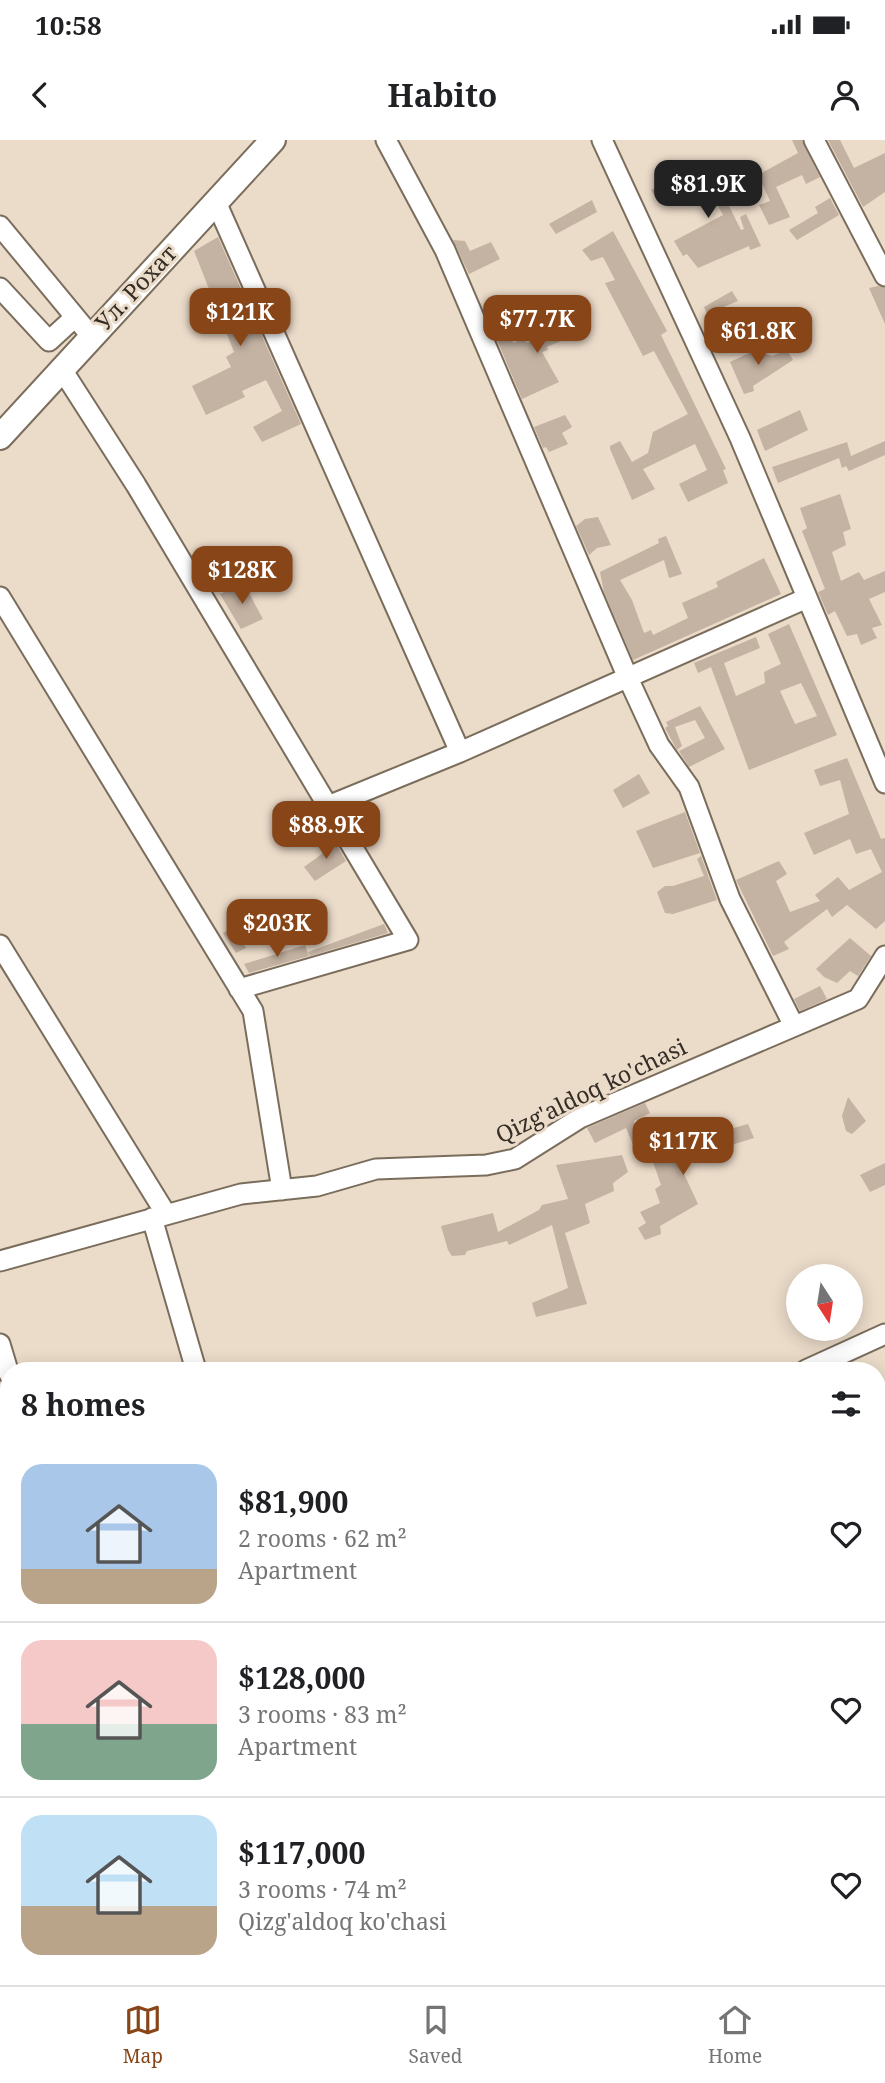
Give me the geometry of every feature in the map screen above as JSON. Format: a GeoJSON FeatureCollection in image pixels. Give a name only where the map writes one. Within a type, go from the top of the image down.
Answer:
{"type":"FeatureCollection","features":[{"type":"Feature","properties":{"kind":"main road","name":"Ул. Рохат"},"geometry":{"type":"LineString","coordinates":[[0,437],[61,368],[83,327],[216,202],[273,140]]}},
{"type":"Feature","properties":{"kind":"street"},"geometry":{"type":"LineString","coordinates":[[386,140],[445,250],[628,678],[659,745],[689,787],[730,899],[794,1026]]}},
{"type":"Feature","properties":{"kind":"street"},"geometry":{"type":"LineString","coordinates":[[603,140],[740,438],[885,783]]}},
{"type":"Feature","properties":{"kind":"street"},"geometry":{"type":"LineString","coordinates":[[814,140],[885,276]]}},
{"type":"Feature","properties":{"kind":"street"},"geometry":{"type":"LineString","coordinates":[[216,202],[460,752]]}},
{"type":"Feature","properties":{"kind":"street"},"geometry":{"type":"LineString","coordinates":[[0,226],[83,327],[49,341],[0,288]]}},
{"type":"Feature","properties":{"kind":"street"},"geometry":{"type":"LineString","coordinates":[[61,368],[136,485],[408,940],[239,989]]}},
{"type":"Feature","properties":{"kind":"street"},"geometry":{"type":"LineString","coordinates":[[0,597],[253,1011],[282,1190]]}},
{"type":"Feature","properties":{"kind":"street"},"geometry":{"type":"LineString","coordinates":[[328,806],[460,752],[807,598]]}},
{"type":"Feature","properties":{"kind":"street"},"geometry":{"type":"LineString","coordinates":[[0,945],[159,1216],[194,1362]]}},
{"type":"Feature","properties":{"kind":"street","name":"Qizg'aldoq ko'chasi"},"geometry":{"type":"LineString","coordinates":[[0,1261],[241,1194],[317,1186],[376,1169],[486,1165],[515,1159],[580,1118],[858,999],[885,956]]}},
{"type":"Feature","properties":{"kind":"street"},"geometry":{"type":"LineString","coordinates":[[824,1362],[885,1334]]}},
{"type":"Feature","properties":{"kind":"street"},"geometry":{"type":"LineString","coordinates":[[0,1343],[6,1362]]}},
{"type":"Feature","properties":{"kind":"building"},"geometry":{"type":"Polygon","coordinates":[[[792,140],[802,140],[820,177],[806,184],[802,175],[776,187],[790,217],[769,225],[759,205],[770,201],[758,175],[798,153],[792,140]]]}},
{"type":"Feature","properties":{"kind":"building"},"geometry":{"type":"Polygon","coordinates":[[[828,140],[840,140],[854,168],[885,153],[885,192],[863,207],[828,140]]]}},
{"type":"Feature","properties":{"kind":"building"},"geometry":{"type":"Polygon","coordinates":[[[707,162],[741,230],[744,229],[740,217],[746,214],[761,246],[750,250],[749,246],[698,268],[687,254],[683,256],[674,241],[723,215],[708,188],[660,204],[651,190],[707,162]]]}},
{"type":"Feature","properties":{"kind":"building"},"geometry":{"type":"Polygon","coordinates":[[[830,198],[839,215],[797,240],[789,230],[818,213],[815,207],[830,198]]]}},
{"type":"Feature","properties":{"kind":"building"},"geometry":{"type":"Polygon","coordinates":[[[592,200],[597,212],[556,234],[549,224],[592,200]]]}},
{"type":"Feature","properties":{"kind":"building"},"geometry":{"type":"Polygon","coordinates":[[[613,231],[667,331],[661,335],[726,469],[723,470],[728,483],[688,502],[679,484],[707,470],[695,444],[643,469],[655,489],[632,500],[610,449],[610,446],[620,441],[632,462],[648,453],[653,432],[688,414],[654,351],[643,356],[605,283],[615,280],[603,257],[591,261],[582,250],[613,231]]]}},
{"type":"Feature","properties":{"kind":"building"},"geometry":{"type":"Polygon","coordinates":[[[218,237],[301,424],[262,442],[253,427],[282,411],[266,380],[242,391],[245,397],[206,415],[192,386],[231,367],[226,357],[234,352],[194,251],[218,237]]]}},
{"type":"Feature","properties":{"kind":"building"},"geometry":{"type":"Polygon","coordinates":[[[453,240],[465,241],[470,251],[491,242],[500,259],[469,274],[453,240]]]}},
{"type":"Feature","properties":{"kind":"building"},"geometry":{"type":"Polygon","coordinates":[[[869,288],[885,288],[885,324],[869,288]]]}},
{"type":"Feature","properties":{"kind":"building"},"geometry":{"type":"Polygon","coordinates":[[[732,291],[738,301],[707,314],[704,307],[732,291]]]}},
{"type":"Feature","properties":{"kind":"building"},"geometry":{"type":"Polygon","coordinates":[[[571,303],[580,321],[572,328],[575,335],[547,347],[548,350],[542,352],[559,382],[522,399],[497,340],[509,338],[514,343],[523,338],[527,343],[559,327],[553,314],[571,303]]]}},
{"type":"Feature","properties":{"kind":"building"},"geometry":{"type":"Polygon","coordinates":[[[762,347],[766,354],[772,356],[787,350],[793,360],[753,386],[754,391],[744,394],[730,362],[762,347]]]}},
{"type":"Feature","properties":{"kind":"building"},"geometry":{"type":"Polygon","coordinates":[[[800,410],[808,430],[765,451],[757,430],[800,410]]]}},
{"type":"Feature","properties":{"kind":"building"},"geometry":{"type":"Polygon","coordinates":[[[565,415],[572,427],[562,433],[568,444],[549,452],[546,447],[543,448],[534,427],[565,415]]]}},
{"type":"Feature","properties":{"kind":"building"},"geometry":{"type":"Polygon","coordinates":[[[885,441],[885,455],[849,471],[846,466],[842,468],[839,458],[778,483],[772,467],[847,442],[851,456],[885,441]]]}},
{"type":"Feature","properties":{"kind":"building"},"geometry":{"type":"Polygon","coordinates":[[[840,494],[851,529],[843,532],[846,545],[832,552],[841,581],[859,572],[864,580],[885,571],[885,592],[869,599],[882,625],[872,628],[877,638],[861,645],[857,634],[847,636],[835,611],[828,615],[818,592],[825,589],[802,531],[807,528],[800,508],[840,494]]]}},
{"type":"Feature","properties":{"kind":"building"},"geometry":{"type":"Polygon","coordinates":[[[598,517],[611,545],[597,548],[589,555],[576,526],[585,519],[598,517]]]}},
{"type":"Feature","properties":{"kind":"building"},"geometry":{"type":"Polygon","coordinates":[[[666,536],[682,574],[669,578],[664,560],[620,580],[632,600],[644,633],[651,630],[653,635],[688,618],[682,603],[718,587],[716,582],[764,558],[781,594],[633,660],[604,592],[600,572],[659,543],[658,539],[666,536]]]}},
{"type":"Feature","properties":{"kind":"building"},"geometry":{"type":"Polygon","coordinates":[[[244,584],[263,619],[241,629],[220,594],[244,584]]]}},
{"type":"Feature","properties":{"kind":"building"},"geometry":{"type":"Polygon","coordinates":[[[789,624],[837,735],[749,770],[711,667],[698,673],[694,663],[756,637],[760,648],[724,663],[736,696],[765,683],[764,672],[781,664],[768,634],[789,624]],[[801,683],[780,691],[795,724],[817,716],[801,683]]]}},
{"type":"Feature","properties":{"kind":"building"},"geometry":{"type":"Polygon","coordinates":[[[700,706],[725,749],[689,767],[679,751],[705,738],[695,720],[675,727],[682,746],[677,750],[665,728],[668,726],[666,722],[700,706]]]}},
{"type":"Feature","properties":{"kind":"building"},"geometry":{"type":"Polygon","coordinates":[[[847,758],[881,839],[885,838],[885,921],[876,929],[847,905],[832,917],[827,909],[784,942],[789,949],[773,956],[736,880],[779,861],[787,874],[776,881],[790,912],[820,901],[815,895],[838,877],[849,890],[882,872],[871,849],[856,854],[850,839],[814,855],[804,833],[849,814],[840,780],[820,786],[814,770],[847,758]]]}},
{"type":"Feature","properties":{"kind":"building"},"geometry":{"type":"Polygon","coordinates":[[[639,774],[650,793],[623,808],[613,790],[639,774]]]}},
{"type":"Feature","properties":{"kind":"building"},"geometry":{"type":"Polygon","coordinates":[[[685,812],[700,853],[653,868],[636,831],[685,812]]]}},
{"type":"Feature","properties":{"kind":"building"},"geometry":{"type":"Polygon","coordinates":[[[333,839],[346,861],[315,881],[304,867],[326,851],[323,844],[333,839]]]}},
{"type":"Feature","properties":{"kind":"building"},"geometry":{"type":"Polygon","coordinates":[[[701,856],[717,900],[673,914],[665,913],[657,892],[665,886],[704,876],[697,859],[701,856]]]}},
{"type":"Feature","properties":{"kind":"building"},"geometry":{"type":"Polygon","coordinates":[[[256,915],[263,931],[242,941],[246,948],[236,953],[223,933],[256,915]]]}},
{"type":"Feature","properties":{"kind":"building"},"geometry":{"type":"Polygon","coordinates":[[[384,924],[388,933],[310,956],[308,952],[384,924]]]}},
{"type":"Feature","properties":{"kind":"building"},"geometry":{"type":"Polygon","coordinates":[[[850,938],[871,956],[858,976],[850,971],[837,983],[824,977],[816,969],[850,938]]]}},
{"type":"Feature","properties":{"kind":"building"},"geometry":{"type":"Polygon","coordinates":[[[305,945],[309,956],[249,973],[244,964],[305,945]]]}},
{"type":"Feature","properties":{"kind":"building"},"geometry":{"type":"Polygon","coordinates":[[[820,986],[827,999],[800,1011],[794,999],[820,986]]]}},
{"type":"Feature","properties":{"kind":"building"},"geometry":{"type":"Polygon","coordinates":[[[848,1097],[866,1121],[852,1134],[846,1131],[842,1116],[848,1097]]]}},
{"type":"Feature","properties":{"kind":"building"},"geometry":{"type":"Polygon","coordinates":[[[645,1103],[650,1113],[634,1121],[643,1146],[635,1149],[626,1128],[595,1143],[587,1128],[645,1103]]]}},
{"type":"Feature","properties":{"kind":"building"},"geometry":{"type":"Polygon","coordinates":[[[748,1124],[754,1138],[715,1150],[712,1143],[678,1161],[698,1204],[660,1226],[661,1234],[645,1240],[638,1228],[646,1223],[640,1212],[660,1203],[655,1189],[661,1185],[653,1162],[671,1152],[667,1147],[698,1131],[702,1137],[748,1124]]]}},
{"type":"Feature","properties":{"kind":"building"},"geometry":{"type":"Polygon","coordinates":[[[622,1155],[628,1172],[613,1183],[614,1191],[585,1204],[590,1223],[565,1233],[587,1304],[536,1317],[532,1303],[568,1288],[552,1225],[509,1245],[507,1241],[467,1251],[465,1255],[452,1256],[448,1250],[441,1226],[493,1213],[498,1232],[539,1210],[542,1205],[568,1199],[556,1165],[622,1155]]]}},
{"type":"Feature","properties":{"kind":"building"},"geometry":{"type":"Polygon","coordinates":[[[885,1163],[885,1185],[870,1192],[860,1175],[885,1163]]]}}]}
